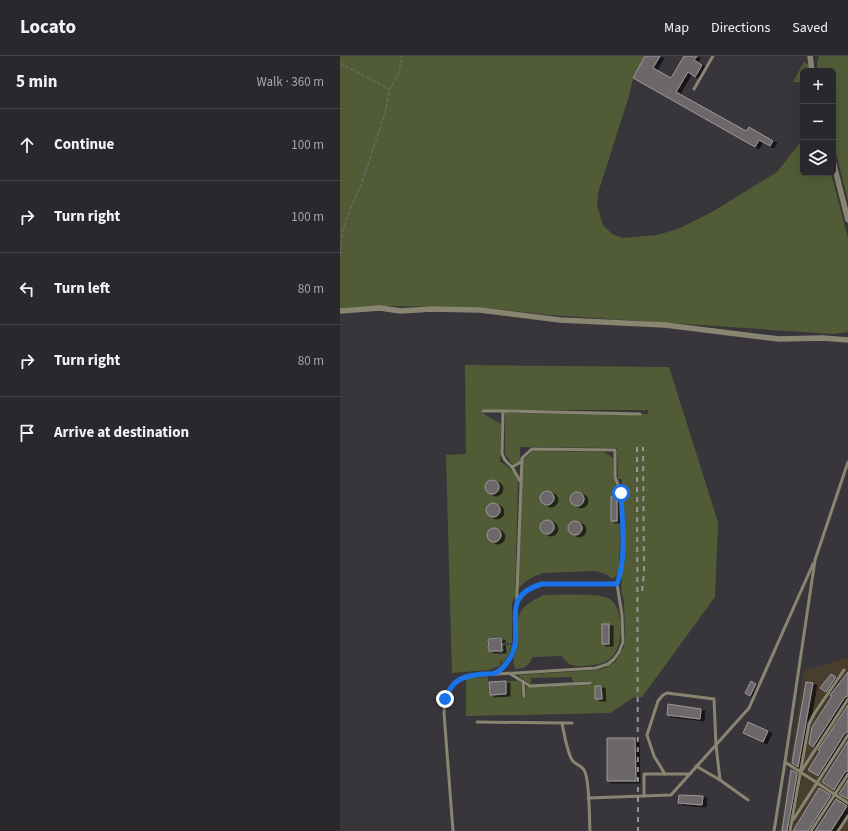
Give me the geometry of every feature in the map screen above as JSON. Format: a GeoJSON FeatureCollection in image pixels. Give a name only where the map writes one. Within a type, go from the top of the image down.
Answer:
{"type":"FeatureCollection","features":[{"type":"Feature","properties":{"kind":"street"},"geometry":{"type":"LineString","coordinates":[[810,56],[812,68]]}},
{"type":"Feature","properties":{"kind":"street"},"geometry":{"type":"LineString","coordinates":[[836,173],[848,220]]}},
{"type":"Feature","properties":{"kind":"street"},"geometry":{"type":"LineString","coordinates":[[340,311],[380,308],[401,310],[480,310],[560,320],[665,325],[779,339],[823,338],[848,340]]}},
{"type":"Feature","properties":{"kind":"lane"},"geometry":{"type":"LineString","coordinates":[[694,89],[713,56]]}},
{"type":"Feature","properties":{"kind":"lane"},"geometry":{"type":"LineString","coordinates":[[483,411],[640,414]]}},
{"type":"Feature","properties":{"kind":"lane"},"geometry":{"type":"LineString","coordinates":[[503,412],[502,454],[505,460],[512,466],[520,481]]}},
{"type":"Feature","properties":{"kind":"lane"},"geometry":{"type":"LineString","coordinates":[[453,831],[444,713],[445,699],[448,691],[454,684],[465,676],[600,667],[611,662],[619,652],[623,642],[622,615],[617,584],[621,574],[623,534],[621,493],[615,477],[615,450],[532,449],[522,458],[515,644],[511,656],[502,668],[495,673]]}},
{"type":"Feature","properties":{"kind":"lane"},"geometry":{"type":"LineString","coordinates":[[512,466],[521,462]]}},
{"type":"Feature","properties":{"kind":"lane"},"geometry":{"type":"LineString","coordinates":[[588,798],[671,795],[749,708],[815,560],[848,462]]}},
{"type":"Feature","properties":{"kind":"lane"},"geometry":{"type":"LineString","coordinates":[[774,831],[815,560]]}},
{"type":"Feature","properties":{"kind":"lane"},"geometry":{"type":"LineString","coordinates":[[516,606],[519,598],[525,591],[542,584],[617,584]]}},
{"type":"Feature","properties":{"kind":"lane"},"geometry":{"type":"LineString","coordinates":[[790,831],[811,720],[844,670]]}},
{"type":"Feature","properties":{"kind":"lane"},"geometry":{"type":"LineString","coordinates":[[509,673],[530,686],[590,683]]}},
{"type":"Feature","properties":{"kind":"lane"},"geometry":{"type":"LineString","coordinates":[[523,682],[524,696]]}},
{"type":"Feature","properties":{"kind":"lane"},"geometry":{"type":"LineString","coordinates":[[665,774],[654,756],[647,735],[658,701],[667,693],[714,699],[716,745],[720,780]]}},
{"type":"Feature","properties":{"kind":"lane"},"geometry":{"type":"LineString","coordinates":[[801,772],[848,699]]}},
{"type":"Feature","properties":{"kind":"lane"},"geometry":{"type":"LineString","coordinates":[[477,722],[572,723]]}},
{"type":"Feature","properties":{"kind":"lane"},"geometry":{"type":"LineString","coordinates":[[562,723],[571,758],[585,770],[590,831]]}},
{"type":"Feature","properties":{"kind":"lane"},"geometry":{"type":"LineString","coordinates":[[792,822],[848,736]]}},
{"type":"Feature","properties":{"kind":"lane"},"geometry":{"type":"LineString","coordinates":[[785,762],[848,803]]}},
{"type":"Feature","properties":{"kind":"lane"},"geometry":{"type":"LineString","coordinates":[[696,766],[720,780],[748,800]]}},
{"type":"Feature","properties":{"kind":"lane"},"geometry":{"type":"LineString","coordinates":[[644,796],[644,774],[690,774]]}},
{"type":"Feature","properties":{"kind":"lane"},"geometry":{"type":"LineString","coordinates":[[811,831],[848,774]]}},
{"type":"Feature","properties":{"kind":"lane"},"geometry":{"type":"LineString","coordinates":[[838,831],[848,816]]}},
{"type":"Feature","properties":{"kind":"path"},"geometry":{"type":"LineString","coordinates":[[340,256],[343,228],[365,174],[386,110],[389,90],[399,73],[402,56]]}},
{"type":"Feature","properties":{"kind":"path"},"geometry":{"type":"LineString","coordinates":[[340,63],[389,90]]}},
{"type":"Feature","properties":{"kind":"path"},"geometry":{"type":"LineString","coordinates":[[501,652],[488,652],[488,638],[502,638],[502,668]]}},
{"type":"Feature","properties":{"kind":"path"},"geometry":{"type":"LineString","coordinates":[[502,644],[515,644]]}},
{"type":"Feature","properties":{"kind":"shaded area"},"geometry":{"type":"Polygon","coordinates":[[[845,658],[848,660],[848,831],[780,831],[804,671],[845,658]]]}},
{"type":"Feature","properties":{"kind":"green space"},"geometry":{"type":"Polygon","coordinates":[[[340,56],[645,56],[633,78],[629,96],[598,193],[597,205],[603,225],[612,234],[623,238],[658,235],[680,228],[712,212],[777,172],[800,143],[800,176],[832,176],[848,238],[848,332],[833,334],[550,315],[478,307],[375,306],[340,308],[340,56]]]}},
{"type":"Feature","properties":{"kind":"green space"},"geometry":{"type":"Polygon","coordinates":[[[819,56],[848,56],[848,201],[836,153],[836,68],[817,68],[819,56]]]}},
{"type":"Feature","properties":{"kind":"green space"},"geometry":{"type":"Polygon","coordinates":[[[804,62],[809,65],[809,68],[801,68],[804,62]]]}},
{"type":"Feature","properties":{"kind":"green space"},"geometry":{"type":"Polygon","coordinates":[[[800,69],[800,82],[793,82],[800,69]]]}},
{"type":"Feature","properties":{"kind":"green space"},"geometry":{"type":"Polygon","coordinates":[[[465,365],[669,367],[718,522],[715,597],[642,697],[634,697],[610,713],[466,716],[466,678],[488,677],[489,695],[507,694],[507,681],[518,681],[521,683],[522,697],[526,697],[526,686],[591,685],[591,681],[573,682],[572,677],[531,678],[531,684],[519,675],[598,670],[605,668],[615,662],[624,647],[625,640],[624,601],[621,590],[624,557],[622,479],[618,479],[617,448],[520,447],[520,461],[513,465],[505,454],[505,413],[648,414],[648,410],[482,410],[482,413],[501,424],[500,462],[511,470],[518,482],[515,596],[512,603],[512,643],[503,643],[503,637],[487,638],[488,652],[500,652],[501,665],[489,670],[452,673],[446,455],[466,454],[465,365]],[[493,479],[488,481],[485,486],[487,492],[492,494],[498,491],[499,486],[493,479]],[[492,503],[487,505],[486,510],[488,515],[493,517],[497,515],[500,510],[497,504],[492,503]],[[494,528],[488,531],[487,536],[490,541],[495,542],[501,536],[498,529],[494,528]]]}},
{"type":"Feature","properties":{"kind":"green space"},"geometry":{"type":"Polygon","coordinates":[[[533,451],[604,452],[613,458],[613,476],[619,495],[620,535],[619,572],[613,579],[606,574],[595,571],[543,573],[529,579],[518,589],[522,461],[533,451]],[[546,491],[542,493],[540,498],[543,504],[548,505],[553,502],[554,497],[551,492],[546,491]],[[576,492],[571,495],[570,500],[573,505],[578,506],[583,502],[584,497],[581,493],[576,492]],[[611,497],[611,521],[617,521],[617,506],[619,504],[617,504],[617,497],[611,497]],[[547,520],[542,521],[540,527],[542,532],[546,534],[552,531],[554,527],[552,522],[547,520]],[[574,521],[569,524],[571,533],[576,535],[582,531],[582,526],[579,522],[574,521]]]}},
{"type":"Feature","properties":{"kind":"green space"},"geometry":{"type":"Polygon","coordinates":[[[544,595],[587,595],[603,596],[608,598],[617,608],[620,616],[621,625],[617,650],[610,659],[595,665],[575,666],[566,661],[562,656],[533,657],[530,663],[526,666],[515,669],[514,660],[517,647],[518,620],[523,609],[534,600],[544,595]],[[602,624],[602,644],[609,644],[609,624],[602,624]]]}},
{"type":"Feature","properties":{"kind":"green space"},"geometry":{"type":"Polygon","coordinates":[[[503,645],[512,645],[509,654],[502,664],[501,652],[503,652],[503,645]]]}},
{"type":"Feature","properties":{"kind":"building"},"geometry":{"type":"Polygon","coordinates":[[[645,56],[660,56],[653,68],[671,78],[684,56],[697,56],[694,60],[702,65],[695,77],[688,72],[676,92],[746,131],[749,127],[773,141],[770,146],[759,140],[755,147],[633,78],[645,56]]]}},
{"type":"Feature","properties":{"kind":"building"},"geometry":{"type":"Polygon","coordinates":[[[489,480],[495,480],[499,484],[499,490],[495,494],[489,494],[485,490],[485,484],[489,480]]]}},
{"type":"Feature","properties":{"kind":"building"},"geometry":{"type":"Polygon","coordinates":[[[544,491],[550,491],[554,495],[554,501],[550,505],[544,505],[540,501],[540,495],[544,491]]]}},
{"type":"Feature","properties":{"kind":"building"},"geometry":{"type":"Polygon","coordinates":[[[574,492],[580,492],[584,496],[584,502],[580,506],[574,506],[570,502],[570,496],[574,492]]]}},
{"type":"Feature","properties":{"kind":"building"},"geometry":{"type":"Polygon","coordinates":[[[611,497],[617,497],[617,521],[611,521],[611,497]]]}},
{"type":"Feature","properties":{"kind":"building"},"geometry":{"type":"Polygon","coordinates":[[[490,503],[496,503],[500,507],[500,513],[496,517],[490,517],[486,513],[486,507],[490,503]]]}},
{"type":"Feature","properties":{"kind":"building"},"geometry":{"type":"Polygon","coordinates":[[[544,520],[550,520],[554,524],[554,530],[550,534],[544,534],[540,530],[540,524],[544,520]]]}},
{"type":"Feature","properties":{"kind":"building"},"geometry":{"type":"Polygon","coordinates":[[[572,521],[578,521],[582,525],[582,531],[578,535],[572,535],[568,531],[568,525],[572,521]]]}},
{"type":"Feature","properties":{"kind":"building"},"geometry":{"type":"Polygon","coordinates":[[[491,528],[497,528],[501,532],[501,538],[497,542],[491,542],[487,538],[487,532],[491,528]]]}},
{"type":"Feature","properties":{"kind":"building"},"geometry":{"type":"Polygon","coordinates":[[[602,624],[609,624],[609,644],[602,644],[602,624]]]}},
{"type":"Feature","properties":{"kind":"building"},"geometry":{"type":"Polygon","coordinates":[[[501,638],[502,651],[489,651],[488,639],[501,638]]]}},
{"type":"Feature","properties":{"kind":"building"},"geometry":{"type":"Polygon","coordinates":[[[848,672],[848,696],[845,697],[813,747],[809,744],[812,727],[832,696],[830,695],[848,672]]]}},
{"type":"Feature","properties":{"kind":"building"},"geometry":{"type":"Polygon","coordinates":[[[831,674],[836,677],[826,692],[820,688],[831,674]]]}},
{"type":"Feature","properties":{"kind":"building"},"geometry":{"type":"Polygon","coordinates":[[[506,681],[506,694],[490,695],[489,682],[506,681]]]}},
{"type":"Feature","properties":{"kind":"building"},"geometry":{"type":"Polygon","coordinates":[[[751,681],[756,684],[750,696],[745,693],[751,681]]]}},
{"type":"Feature","properties":{"kind":"building"},"geometry":{"type":"Polygon","coordinates":[[[806,682],[813,683],[798,767],[792,763],[806,682]]]}},
{"type":"Feature","properties":{"kind":"building"},"geometry":{"type":"Polygon","coordinates":[[[595,686],[601,686],[602,699],[595,699],[595,686]]]}},
{"type":"Feature","properties":{"kind":"building"},"geometry":{"type":"Polygon","coordinates":[[[668,704],[701,709],[700,719],[667,715],[668,704]]]}},
{"type":"Feature","properties":{"kind":"building"},"geometry":{"type":"Polygon","coordinates":[[[848,705],[848,732],[845,733],[818,776],[808,770],[820,751],[818,750],[848,705]]]}},
{"type":"Feature","properties":{"kind":"building"},"geometry":{"type":"Polygon","coordinates":[[[748,722],[768,731],[763,742],[743,733],[748,722]]]}},
{"type":"Feature","properties":{"kind":"building"},"geometry":{"type":"Polygon","coordinates":[[[607,738],[635,738],[636,781],[607,781],[607,738]]]}},
{"type":"Feature","properties":{"kind":"building"},"geometry":{"type":"Polygon","coordinates":[[[848,741],[848,771],[845,772],[834,790],[822,782],[848,741]]]}},
{"type":"Feature","properties":{"kind":"building"},"geometry":{"type":"Polygon","coordinates":[[[791,770],[797,773],[797,775],[787,831],[782,831],[791,770]]]}},
{"type":"Feature","properties":{"kind":"building"},"geometry":{"type":"Polygon","coordinates":[[[848,780],[848,799],[839,794],[848,780]]]}},
{"type":"Feature","properties":{"kind":"building"},"geometry":{"type":"Polygon","coordinates":[[[819,788],[831,795],[808,831],[793,831],[819,788]]]}},
{"type":"Feature","properties":{"kind":"building"},"geometry":{"type":"Polygon","coordinates":[[[679,795],[703,796],[702,805],[678,803],[679,795]]]}},
{"type":"Feature","properties":{"kind":"building"},"geometry":{"type":"Polygon","coordinates":[[[836,799],[847,806],[831,831],[815,831],[836,799]]]}},
{"type":"Feature","properties":{"kind":"railway"},"geometry":{"type":"LineString","coordinates":[[637,447],[638,831]]}},
{"type":"Feature","properties":{"kind":"railway"},"geometry":{"type":"LineString","coordinates":[[642,591],[644,574],[643,447]]}},
{"type":"Feature","properties":{"kind":"route"},"geometry":{"type":"LineString","coordinates":[[445,699],[448,691],[454,684],[465,676],[495,673],[508,661],[515,644],[516,606],[519,598],[525,591],[542,584],[617,584],[621,574],[623,534],[621,493]]}}]}
